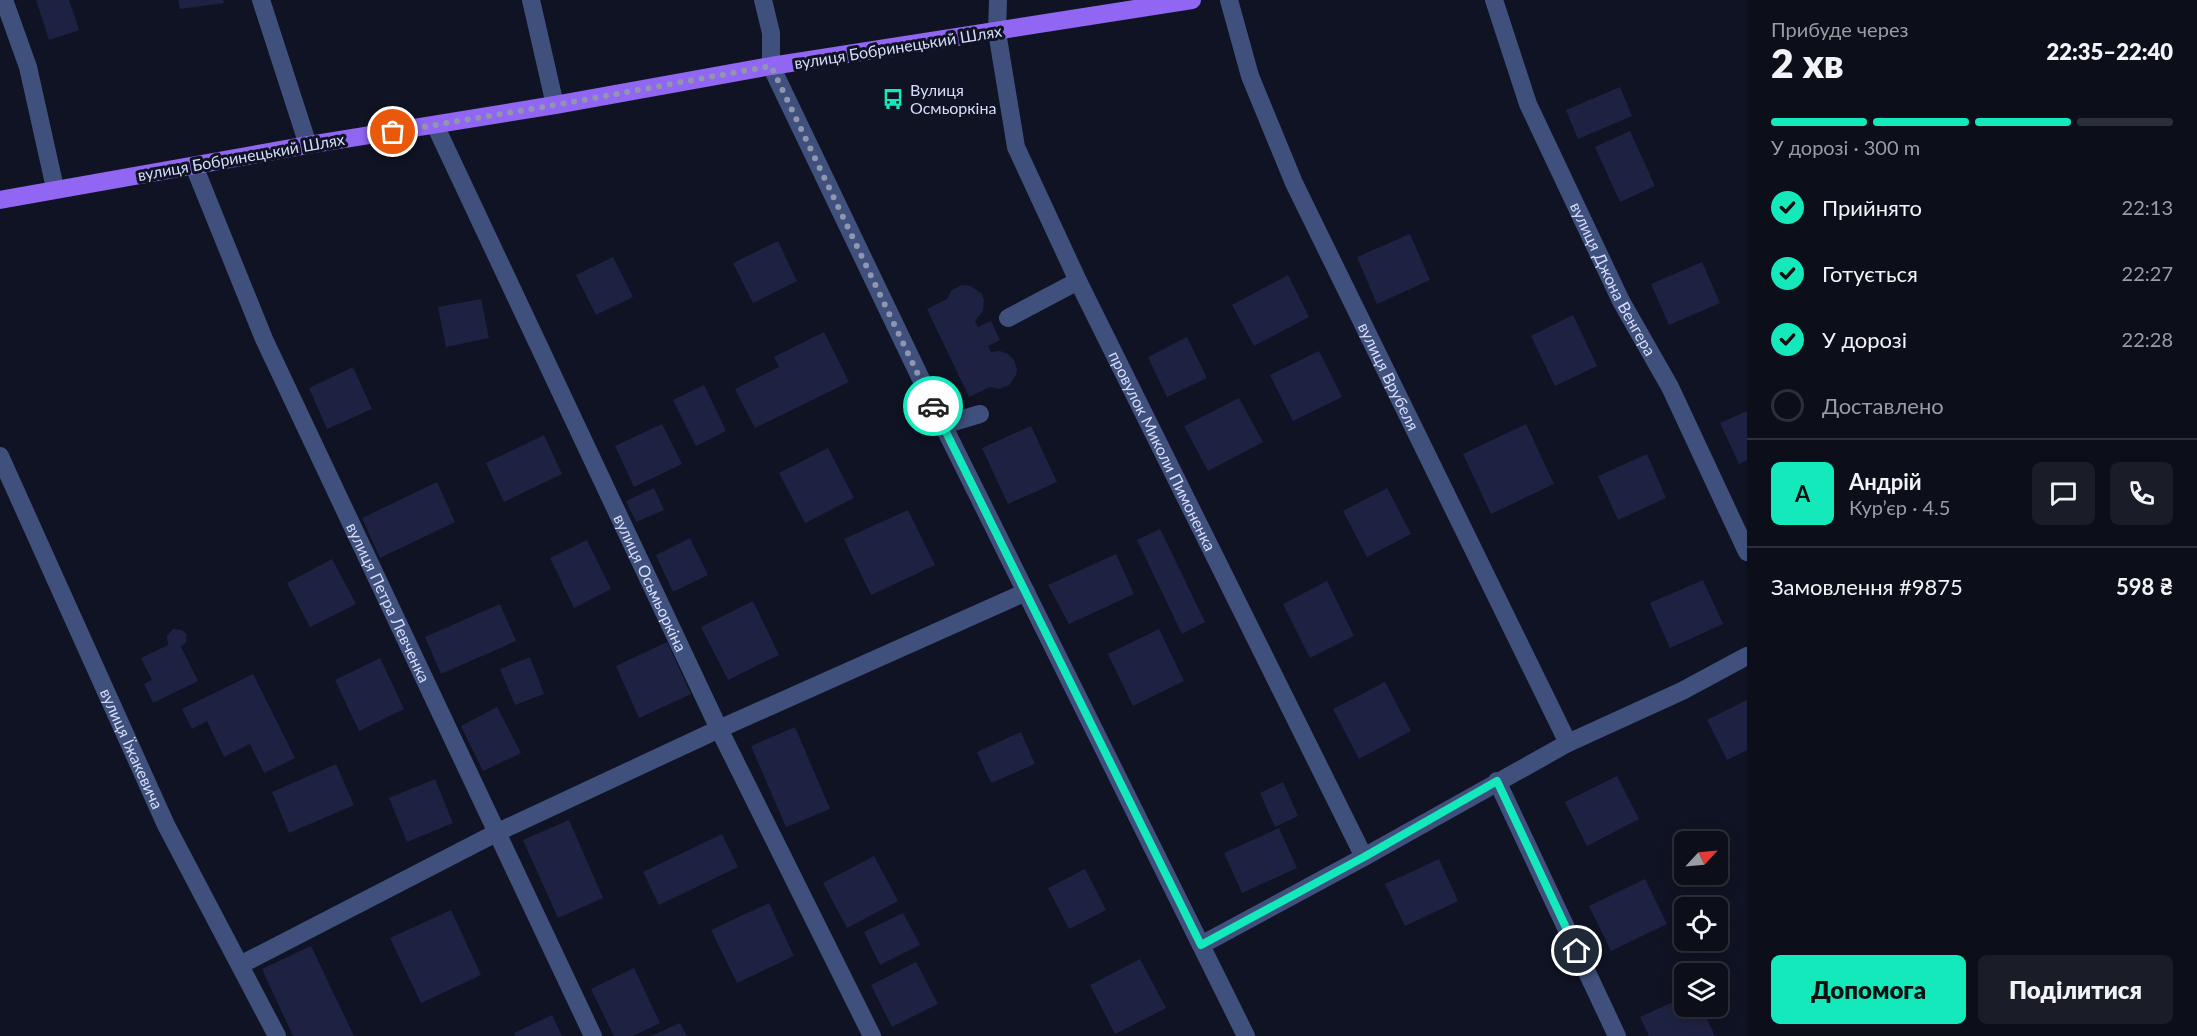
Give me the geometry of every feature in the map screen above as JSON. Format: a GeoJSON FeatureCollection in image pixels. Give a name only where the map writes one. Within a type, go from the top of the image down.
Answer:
{"type":"FeatureCollection","features":[{"type":"Feature","properties":{"kind":"main road","name":"вулиця Бобринецький Шлях"},"geometry":{"type":"LineString","coordinates":[[0,200],[55,188],[555,105],[771,66],[1192,0]]}},
{"type":"Feature","properties":{"kind":"street"},"geometry":{"type":"LineString","coordinates":[[4,0],[28,67],[55,188]]}},
{"type":"Feature","properties":{"kind":"street"},"geometry":{"type":"LineString","coordinates":[[261,0],[308,145]]}},
{"type":"Feature","properties":{"kind":"street"},"geometry":{"type":"LineString","coordinates":[[531,0],[555,105]]}},
{"type":"Feature","properties":{"kind":"street"},"geometry":{"type":"LineString","coordinates":[[763,0],[771,33],[771,66],[943,425],[1246,1036]]}},
{"type":"Feature","properties":{"kind":"street","name":"провулок Миколи Пимоненка"},"geometry":{"type":"LineString","coordinates":[[998,0],[997,32],[1016,147],[1078,281],[1364,857]]}},
{"type":"Feature","properties":{"kind":"street","name":"вулиця Врубеля"},"geometry":{"type":"LineString","coordinates":[[1229,0],[1250,76],[1293,183],[1568,743]]}},
{"type":"Feature","properties":{"kind":"street","name":"вулиця Джона Венгера"},"geometry":{"type":"LineString","coordinates":[[1494,0],[1528,104],[1621,301],[1670,387],[1747,552]]}},
{"type":"Feature","properties":{"kind":"street","name":"вулиця Осьмьоркіна"},"geometry":{"type":"LineString","coordinates":[[435,125],[719,729],[872,1036]]}},
{"type":"Feature","properties":{"kind":"street","name":"вулиця Петра Левченка"},"geometry":{"type":"LineString","coordinates":[[194,166],[264,339],[593,1036]]}},
{"type":"Feature","properties":{"kind":"street"},"geometry":{"type":"LineString","coordinates":[[1008,318],[1078,281]]}},
{"type":"Feature","properties":{"kind":"street"},"geometry":{"type":"LineString","coordinates":[[943,425],[980,414]]}},
{"type":"Feature","properties":{"kind":"street","name":"вулиця Їжакевича"},"geometry":{"type":"LineString","coordinates":[[0,456],[166,825],[277,1036]]}},
{"type":"Feature","properties":{"kind":"street"},"geometry":{"type":"LineString","coordinates":[[240,965],[496,833],[719,729],[1026,592]]}},
{"type":"Feature","properties":{"kind":"street"},"geometry":{"type":"LineString","coordinates":[[1201,945],[1568,743],[1682,691],[1747,656]]}},
{"type":"Feature","properties":{"kind":"street"},"geometry":{"type":"LineString","coordinates":[[1497,781],[1617,1036]]}},
{"type":"Feature","properties":{"kind":"building"},"geometry":{"type":"Polygon","coordinates":[[[36,0],[69,0],[79,30],[49,40],[36,0]]]}},
{"type":"Feature","properties":{"kind":"building"},"geometry":{"type":"Polygon","coordinates":[[[178,0],[223,0],[224,3],[180,9],[178,0]]]}},
{"type":"Feature","properties":{"kind":"building"},"geometry":{"type":"Polygon","coordinates":[[[1620,87],[1632,116],[1578,139],[1566,110],[1620,87]]]}},
{"type":"Feature","properties":{"kind":"building"},"geometry":{"type":"Polygon","coordinates":[[[1630,131],[1655,186],[1620,202],[1595,147],[1630,131]]]}},
{"type":"Feature","properties":{"kind":"building"},"geometry":{"type":"Polygon","coordinates":[[[1410,234],[1430,280],[1377,304],[1357,257],[1410,234]]]}},
{"type":"Feature","properties":{"kind":"building"},"geometry":{"type":"Polygon","coordinates":[[[778,241],[797,281],[753,303],[733,263],[778,241]]]}},
{"type":"Feature","properties":{"kind":"building"},"geometry":{"type":"Polygon","coordinates":[[[613,257],[633,297],[596,315],[576,275],[613,257]]]}},
{"type":"Feature","properties":{"kind":"building"},"geometry":{"type":"Polygon","coordinates":[[[1702,262],[1720,303],[1669,325],[1651,284],[1702,262]]]}},
{"type":"Feature","properties":{"kind":"building"},"geometry":{"type":"Polygon","coordinates":[[[1288,275],[1309,317],[1254,346],[1232,305],[1288,275]]]}},
{"type":"Feature","properties":{"kind":"building"},"geometry":{"type":"Polygon","coordinates":[[[961,285],[971,286],[982,294],[983,311],[975,321],[978,327],[991,321],[1000,340],[988,346],[991,352],[1000,351],[1008,354],[1014,360],[1017,369],[1009,385],[999,389],[990,387],[969,397],[927,309],[947,299],[951,291],[961,285]]]}},
{"type":"Feature","properties":{"kind":"building"},"geometry":{"type":"Polygon","coordinates":[[[481,299],[489,338],[446,347],[438,307],[481,299]]]}},
{"type":"Feature","properties":{"kind":"building"},"geometry":{"type":"Polygon","coordinates":[[[1573,315],[1597,366],[1555,386],[1531,336],[1573,315]]]}},
{"type":"Feature","properties":{"kind":"building"},"geometry":{"type":"Polygon","coordinates":[[[824,332],[849,382],[755,428],[735,389],[779,367],[774,357],[824,332]]]}},
{"type":"Feature","properties":{"kind":"building"},"geometry":{"type":"Polygon","coordinates":[[[1187,337],[1207,378],[1167,397],[1148,357],[1187,337]]]}},
{"type":"Feature","properties":{"kind":"building"},"geometry":{"type":"Polygon","coordinates":[[[1319,351],[1342,397],[1293,421],[1270,375],[1319,351]]]}},
{"type":"Feature","properties":{"kind":"building"},"geometry":{"type":"Polygon","coordinates":[[[353,367],[372,409],[327,429],[309,388],[353,367]]]}},
{"type":"Feature","properties":{"kind":"building"},"geometry":{"type":"Polygon","coordinates":[[[704,385],[726,431],[696,446],[673,400],[704,385]]]}},
{"type":"Feature","properties":{"kind":"building"},"geometry":{"type":"Polygon","coordinates":[[[1239,398],[1263,442],[1208,471],[1184,426],[1239,398]]]}},
{"type":"Feature","properties":{"kind":"building"},"geometry":{"type":"Polygon","coordinates":[[[1747,411],[1747,460],[1739,464],[1720,423],[1747,411]]]}},
{"type":"Feature","properties":{"kind":"building"},"geometry":{"type":"Polygon","coordinates":[[[662,424],[682,464],[634,487],[615,446],[662,424]]]}},
{"type":"Feature","properties":{"kind":"building"},"geometry":{"type":"Polygon","coordinates":[[[1526,424],[1554,484],[1491,514],[1463,454],[1526,424]]]}},
{"type":"Feature","properties":{"kind":"building"},"geometry":{"type":"Polygon","coordinates":[[[1031,426],[1057,482],[1008,504],[982,448],[1031,426]]]}},
{"type":"Feature","properties":{"kind":"building"},"geometry":{"type":"Polygon","coordinates":[[[544,435],[562,474],[504,502],[486,463],[544,435]]]}},
{"type":"Feature","properties":{"kind":"building"},"geometry":{"type":"Polygon","coordinates":[[[828,448],[854,498],[805,523],[779,473],[828,448]]]}},
{"type":"Feature","properties":{"kind":"building"},"geometry":{"type":"Polygon","coordinates":[[[1647,454],[1666,498],[1618,520],[1598,476],[1647,454]]]}},
{"type":"Feature","properties":{"kind":"building"},"geometry":{"type":"Polygon","coordinates":[[[437,482],[455,522],[380,558],[362,518],[437,482]]]}},
{"type":"Feature","properties":{"kind":"building"},"geometry":{"type":"Polygon","coordinates":[[[654,488],[664,510],[636,522],[626,501],[654,488]]]}},
{"type":"Feature","properties":{"kind":"building"},"geometry":{"type":"Polygon","coordinates":[[[1387,488],[1411,534],[1367,557],[1343,511],[1387,488]]]}},
{"type":"Feature","properties":{"kind":"building"},"geometry":{"type":"Polygon","coordinates":[[[908,510],[935,565],[871,595],[844,539],[908,510]]]}},
{"type":"Feature","properties":{"kind":"building"},"geometry":{"type":"Polygon","coordinates":[[[1160,529],[1205,622],[1182,634],[1137,540],[1160,529]]]}},
{"type":"Feature","properties":{"kind":"building"},"geometry":{"type":"Polygon","coordinates":[[[690,538],[708,575],[673,592],[656,555],[690,538]]]}},
{"type":"Feature","properties":{"kind":"building"},"geometry":{"type":"Polygon","coordinates":[[[587,540],[611,589],[574,608],[550,558],[587,540]]]}},
{"type":"Feature","properties":{"kind":"building"},"geometry":{"type":"Polygon","coordinates":[[[1116,554],[1134,594],[1069,624],[1048,585],[1116,554]]]}},
{"type":"Feature","properties":{"kind":"building"},"geometry":{"type":"Polygon","coordinates":[[[332,559],[356,604],[310,627],[287,583],[332,559]]]}},
{"type":"Feature","properties":{"kind":"building"},"geometry":{"type":"Polygon","coordinates":[[[1703,580],[1723,624],[1670,648],[1650,603],[1703,580]]]}},
{"type":"Feature","properties":{"kind":"building"},"geometry":{"type":"Polygon","coordinates":[[[1327,581],[1354,636],[1310,658],[1283,604],[1327,581]]]}},
{"type":"Feature","properties":{"kind":"building"},"geometry":{"type":"Polygon","coordinates":[[[753,601],[779,655],[728,680],[701,627],[753,601]]]}},
{"type":"Feature","properties":{"kind":"building"},"geometry":{"type":"Polygon","coordinates":[[[500,604],[516,641],[441,674],[425,637],[500,604]]]}},
{"type":"Feature","properties":{"kind":"building"},"geometry":{"type":"Polygon","coordinates":[[[173,629],[182,630],[187,635],[186,642],[181,647],[198,681],[153,703],[144,684],[152,680],[141,658],[168,645],[167,636],[173,629]]]}},
{"type":"Feature","properties":{"kind":"building"},"geometry":{"type":"Polygon","coordinates":[[[1159,629],[1184,681],[1133,706],[1108,654],[1159,629]]]}},
{"type":"Feature","properties":{"kind":"building"},"geometry":{"type":"Polygon","coordinates":[[[667,642],[691,694],[639,718],[616,666],[667,642]]]}},
{"type":"Feature","properties":{"kind":"building"},"geometry":{"type":"Polygon","coordinates":[[[530,657],[544,694],[515,705],[500,669],[530,657]]]}},
{"type":"Feature","properties":{"kind":"building"},"geometry":{"type":"Polygon","coordinates":[[[380,658],[404,709],[359,731],[335,680],[380,658]]]}},
{"type":"Feature","properties":{"kind":"building"},"geometry":{"type":"Polygon","coordinates":[[[253,674],[295,758],[264,773],[250,744],[224,757],[207,721],[192,729],[182,709],[253,674]]]}},
{"type":"Feature","properties":{"kind":"building"},"geometry":{"type":"Polygon","coordinates":[[[1385,682],[1411,731],[1359,759],[1333,709],[1385,682]]]}},
{"type":"Feature","properties":{"kind":"building"},"geometry":{"type":"Polygon","coordinates":[[[1747,700],[1747,750],[1727,760],[1707,720],[1747,700]]]}},
{"type":"Feature","properties":{"kind":"building"},"geometry":{"type":"Polygon","coordinates":[[[497,707],[521,753],[483,771],[461,726],[497,707]]]}},
{"type":"Feature","properties":{"kind":"building"},"geometry":{"type":"Polygon","coordinates":[[[795,727],[830,809],[786,827],[751,746],[795,727]]]}},
{"type":"Feature","properties":{"kind":"building"},"geometry":{"type":"Polygon","coordinates":[[[1021,732],[1035,764],[991,783],[977,752],[1021,732]]]}},
{"type":"Feature","properties":{"kind":"building"},"geometry":{"type":"Polygon","coordinates":[[[336,764],[354,805],[289,833],[272,792],[336,764]]]}},
{"type":"Feature","properties":{"kind":"building"},"geometry":{"type":"Polygon","coordinates":[[[1617,776],[1639,819],[1587,846],[1565,802],[1617,776]]]}},
{"type":"Feature","properties":{"kind":"building"},"geometry":{"type":"Polygon","coordinates":[[[435,779],[453,823],[407,842],[389,798],[435,779]]]}},
{"type":"Feature","properties":{"kind":"building"},"geometry":{"type":"Polygon","coordinates":[[[1283,782],[1298,816],[1275,827],[1260,793],[1283,782]]]}},
{"type":"Feature","properties":{"kind":"building"},"geometry":{"type":"Polygon","coordinates":[[[569,820],[603,898],[558,918],[523,840],[569,820]]]}},
{"type":"Feature","properties":{"kind":"building"},"geometry":{"type":"Polygon","coordinates":[[[1279,828],[1297,868],[1242,893],[1224,853],[1279,828]]]}},
{"type":"Feature","properties":{"kind":"building"},"geometry":{"type":"Polygon","coordinates":[[[722,834],[738,867],[659,905],[643,872],[722,834]]]}},
{"type":"Feature","properties":{"kind":"building"},"geometry":{"type":"Polygon","coordinates":[[[874,856],[898,901],[847,928],[823,883],[874,856]]]}},
{"type":"Feature","properties":{"kind":"building"},"geometry":{"type":"Polygon","coordinates":[[[1439,859],[1458,901],[1405,926],[1385,884],[1439,859]]]}},
{"type":"Feature","properties":{"kind":"building"},"geometry":{"type":"Polygon","coordinates":[[[1085,869],[1106,910],[1069,929],[1048,888],[1085,869]]]}},
{"type":"Feature","properties":{"kind":"building"},"geometry":{"type":"Polygon","coordinates":[[[1645,879],[1667,924],[1611,951],[1589,906],[1645,879]]]}},
{"type":"Feature","properties":{"kind":"building"},"geometry":{"type":"Polygon","coordinates":[[[769,903],[794,956],[737,983],[711,930],[769,903]]]}},
{"type":"Feature","properties":{"kind":"building"},"geometry":{"type":"Polygon","coordinates":[[[451,910],[481,975],[421,1003],[390,938],[451,910]]]}},
{"type":"Feature","properties":{"kind":"building"},"geometry":{"type":"Polygon","coordinates":[[[903,913],[920,945],[880,965],[864,932],[903,913]]]}},
{"type":"Feature","properties":{"kind":"building"},"geometry":{"type":"Polygon","coordinates":[[[311,946],[354,1036],[293,1036],[262,969],[311,946]]]}},
{"type":"Feature","properties":{"kind":"building"},"geometry":{"type":"Polygon","coordinates":[[[1140,959],[1166,1008],[1115,1034],[1090,985],[1140,959]]]}},
{"type":"Feature","properties":{"kind":"building"},"geometry":{"type":"Polygon","coordinates":[[[916,962],[938,1004],[892,1027],[871,985],[916,962]]]}},
{"type":"Feature","properties":{"kind":"building"},"geometry":{"type":"Polygon","coordinates":[[[634,968],[660,1023],[633,1036],[614,1036],[591,989],[634,968]]]}},
{"type":"Feature","properties":{"kind":"building"},"geometry":{"type":"Polygon","coordinates":[[[1674,1002],[1674,1017],[1706,1017],[1715,1036],[1649,1036],[1640,1017],[1674,1002]]]}},
{"type":"Feature","properties":{"kind":"building"},"geometry":{"type":"Polygon","coordinates":[[[552,1015],[562,1036],[515,1036],[514,1033],[552,1015]]]}},
{"type":"Feature","properties":{"kind":"building"},"geometry":{"type":"Polygon","coordinates":[[[680,1023],[687,1036],[651,1036],[680,1023]]]}},
{"type":"Feature","properties":{"kind":"way so far"},"geometry":{"type":"LineString","coordinates":[[393,132],[771,66],[933,406]]}},
{"type":"Feature","properties":{"kind":"place","name":"Вулиця Осмьоркіна"},"geometry":{"type":"Point","coordinates":[893,99]}},
{"type":"Feature","properties":{"kind":"route"},"geometry":{"type":"LineString","coordinates":[[933,406],[1201,945],[1364,857],[1497,781],[1577,951]]}}]}
